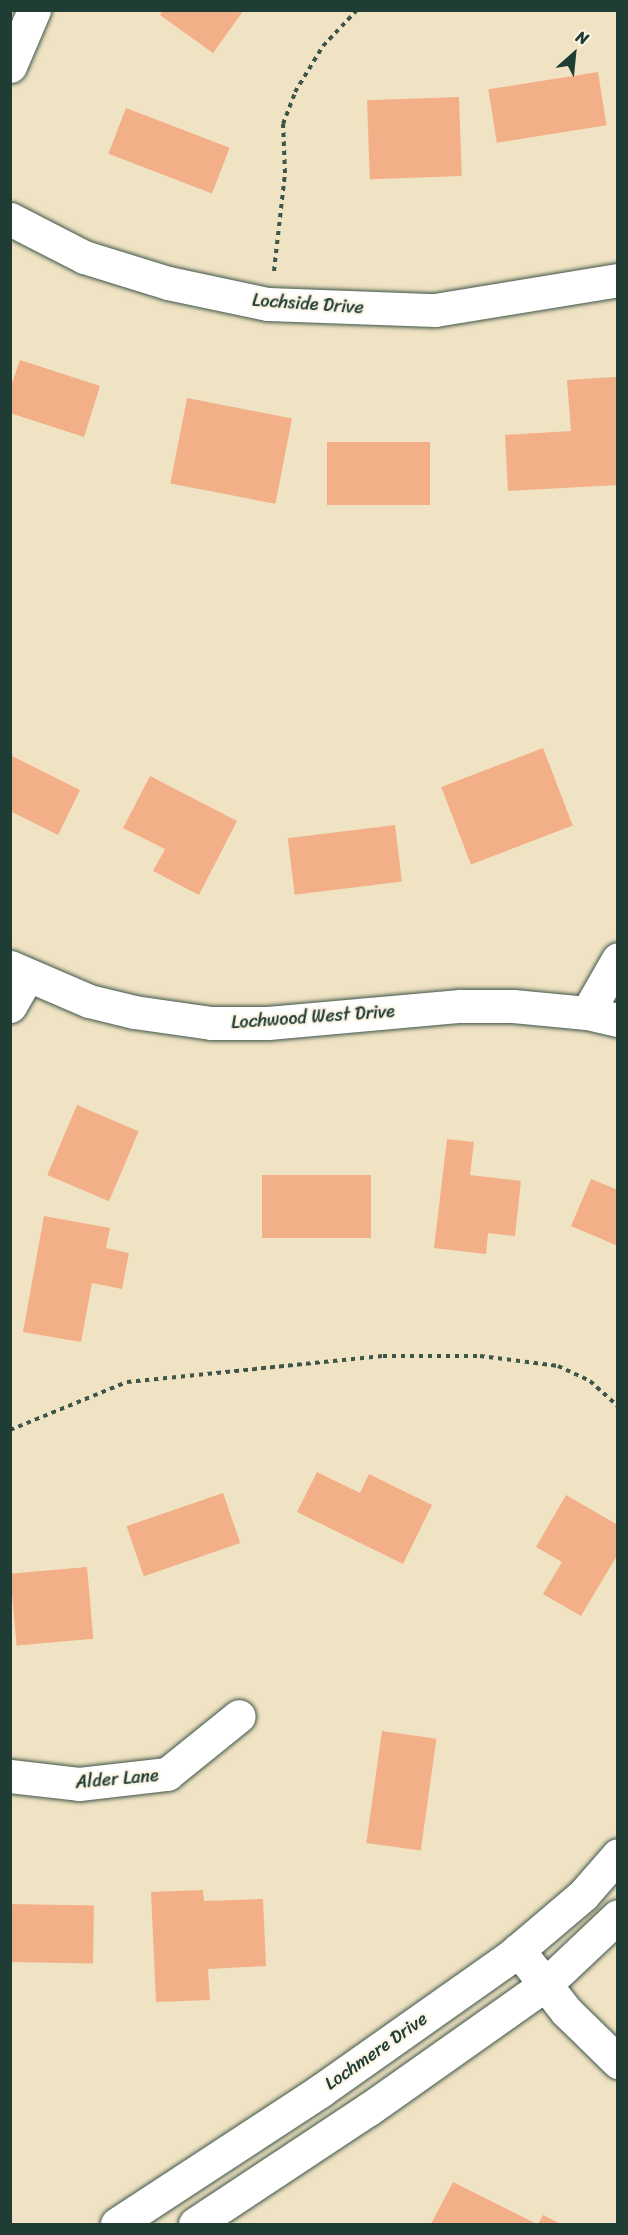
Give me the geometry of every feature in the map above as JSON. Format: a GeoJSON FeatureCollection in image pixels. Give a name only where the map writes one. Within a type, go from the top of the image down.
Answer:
{"type":"FeatureCollection","features":[{"type":"Feature","properties":{"kind":"street"},"geometry":{"type":"LineString","coordinates":[[10,66],[34,10]]}},
{"type":"Feature","properties":{"kind":"street","name":"Lochside Drive"},"geometry":{"type":"LineString","coordinates":[[10,219],[84,256],[168,283],[268,304],[435,310],[618,280]]}},
{"type":"Feature","properties":{"kind":"street","name":"Lochwood West Drive"},"geometry":{"type":"LineString","coordinates":[[19,972],[89,1001],[134,1012],[211,1023],[268,1023],[460,1006],[513,1006],[602,1016],[618,959]]}},
{"type":"Feature","properties":{"kind":"street"},"geometry":{"type":"LineString","coordinates":[[10,1006],[19,972]]}},
{"type":"Feature","properties":{"kind":"street","name":"Alder Lane"},"geometry":{"type":"LineString","coordinates":[[10,1776],[79,1784],[167,1774],[238,1716]]}},
{"type":"Feature","properties":{"kind":"street","name":"Lochmere Drive"},"geometry":{"type":"LineString","coordinates":[[117,2224],[320,2091],[518,1950],[583,1895],[618,1855]]}},
{"type":"Feature","properties":{"kind":"street"},"geometry":{"type":"LineString","coordinates":[[195,2224],[369,2109],[545,1985],[618,1916]]}},
{"type":"Feature","properties":{"kind":"street"},"geometry":{"type":"LineString","coordinates":[[518,1950],[566,2011],[618,2062]]}},
{"type":"Feature","properties":{"kind":"path"},"geometry":{"type":"LineString","coordinates":[[268,304],[274,278],[285,173],[283,124],[295,93],[323,46],[357,10]]}},
{"type":"Feature","properties":{"kind":"path"},"geometry":{"type":"LineString","coordinates":[[10,1430],[127,1382],[383,1356],[480,1356],[558,1366],[590,1381],[618,1406]]}},
{"type":"Feature","properties":{"kind":"building"},"geometry":{"type":"Polygon","coordinates":[[[163,10],[244,10],[213,53],[160,15],[163,10]]]}},
{"type":"Feature","properties":{"kind":"building"},"geometry":{"type":"Polygon","coordinates":[[[598,72],[606,125],[497,143],[488,89],[598,72]]]}},
{"type":"Feature","properties":{"kind":"building"},"geometry":{"type":"Polygon","coordinates":[[[459,97],[462,176],[370,179],[367,100],[459,97]]]}},
{"type":"Feature","properties":{"kind":"building"},"geometry":{"type":"Polygon","coordinates":[[[126,108],[230,148],[212,194],[108,154],[126,108]]]}},
{"type":"Feature","properties":{"kind":"building"},"geometry":{"type":"Polygon","coordinates":[[[20,360],[100,386],[84,437],[10,413],[10,389],[20,360]]]}},
{"type":"Feature","properties":{"kind":"building"},"geometry":{"type":"Polygon","coordinates":[[[616,377],[618,485],[508,491],[505,435],[571,431],[567,380],[616,377]]]}},
{"type":"Feature","properties":{"kind":"building"},"geometry":{"type":"Polygon","coordinates":[[[187,398],[292,418],[275,504],[170,483],[187,398]]]}},
{"type":"Feature","properties":{"kind":"building"},"geometry":{"type":"Polygon","coordinates":[[[327,442],[430,442],[430,505],[327,505],[327,442]]]}},
{"type":"Feature","properties":{"kind":"building"},"geometry":{"type":"Polygon","coordinates":[[[543,748],[573,825],[471,865],[441,787],[543,748]]]}},
{"type":"Feature","properties":{"kind":"building"},"geometry":{"type":"Polygon","coordinates":[[[10,755],[80,790],[58,835],[10,811],[10,755]]]}},
{"type":"Feature","properties":{"kind":"building"},"geometry":{"type":"Polygon","coordinates":[[[150,776],[237,821],[199,895],[153,871],[165,849],[123,828],[150,776]]]}},
{"type":"Feature","properties":{"kind":"building"},"geometry":{"type":"Polygon","coordinates":[[[395,825],[402,882],[295,895],[288,838],[395,825]]]}},
{"type":"Feature","properties":{"kind":"building"},"geometry":{"type":"Polygon","coordinates":[[[77,1105],[139,1131],[109,1201],[47,1175],[77,1105]]]}},
{"type":"Feature","properties":{"kind":"building"},"geometry":{"type":"Polygon","coordinates":[[[447,1139],[474,1142],[470,1175],[521,1181],[515,1236],[488,1233],[486,1254],[434,1248],[447,1139]]]}},
{"type":"Feature","properties":{"kind":"building"},"geometry":{"type":"Polygon","coordinates":[[[262,1175],[371,1175],[371,1238],[262,1238],[262,1175]]]}},
{"type":"Feature","properties":{"kind":"building"},"geometry":{"type":"Polygon","coordinates":[[[591,1179],[618,1190],[618,1246],[571,1226],[591,1179]]]}},
{"type":"Feature","properties":{"kind":"building"},"geometry":{"type":"Polygon","coordinates":[[[44,1216],[110,1228],[106,1248],[129,1253],[122,1289],[92,1283],[81,1342],[23,1332],[44,1216]]]}},
{"type":"Feature","properties":{"kind":"building"},"geometry":{"type":"Polygon","coordinates":[[[317,1472],[360,1493],[369,1474],[432,1505],[403,1564],[297,1512],[317,1472]]]}},
{"type":"Feature","properties":{"kind":"building"},"geometry":{"type":"Polygon","coordinates":[[[223,1493],[240,1543],[144,1576],[127,1526],[223,1493]]]}},
{"type":"Feature","properties":{"kind":"building"},"geometry":{"type":"Polygon","coordinates":[[[566,1495],[618,1525],[618,1554],[581,1616],[543,1594],[562,1562],[536,1547],[566,1495]]]}},
{"type":"Feature","properties":{"kind":"building"},"geometry":{"type":"Polygon","coordinates":[[[87,1567],[93,1639],[17,1645],[10,1574],[87,1567]]]}},
{"type":"Feature","properties":{"kind":"building"},"geometry":{"type":"Polygon","coordinates":[[[382,1731],[436,1739],[421,1851],[366,1843],[382,1731]]]}},
{"type":"Feature","properties":{"kind":"building"},"geometry":{"type":"Polygon","coordinates":[[[203,1890],[204,1901],[263,1899],[266,1966],[208,1969],[210,2000],[156,2002],[151,1892],[203,1890]]]}},
{"type":"Feature","properties":{"kind":"building"},"geometry":{"type":"Polygon","coordinates":[[[10,1904],[94,1905],[93,1963],[10,1962],[10,1904]]]}},
{"type":"Feature","properties":{"kind":"building"},"geometry":{"type":"Polygon","coordinates":[[[453,2182],[537,2224],[431,2224],[453,2182]]]}},
{"type":"Feature","properties":{"kind":"building"},"geometry":{"type":"Polygon","coordinates":[[[543,2215],[561,2224],[538,2224],[543,2215]]]}}]}
